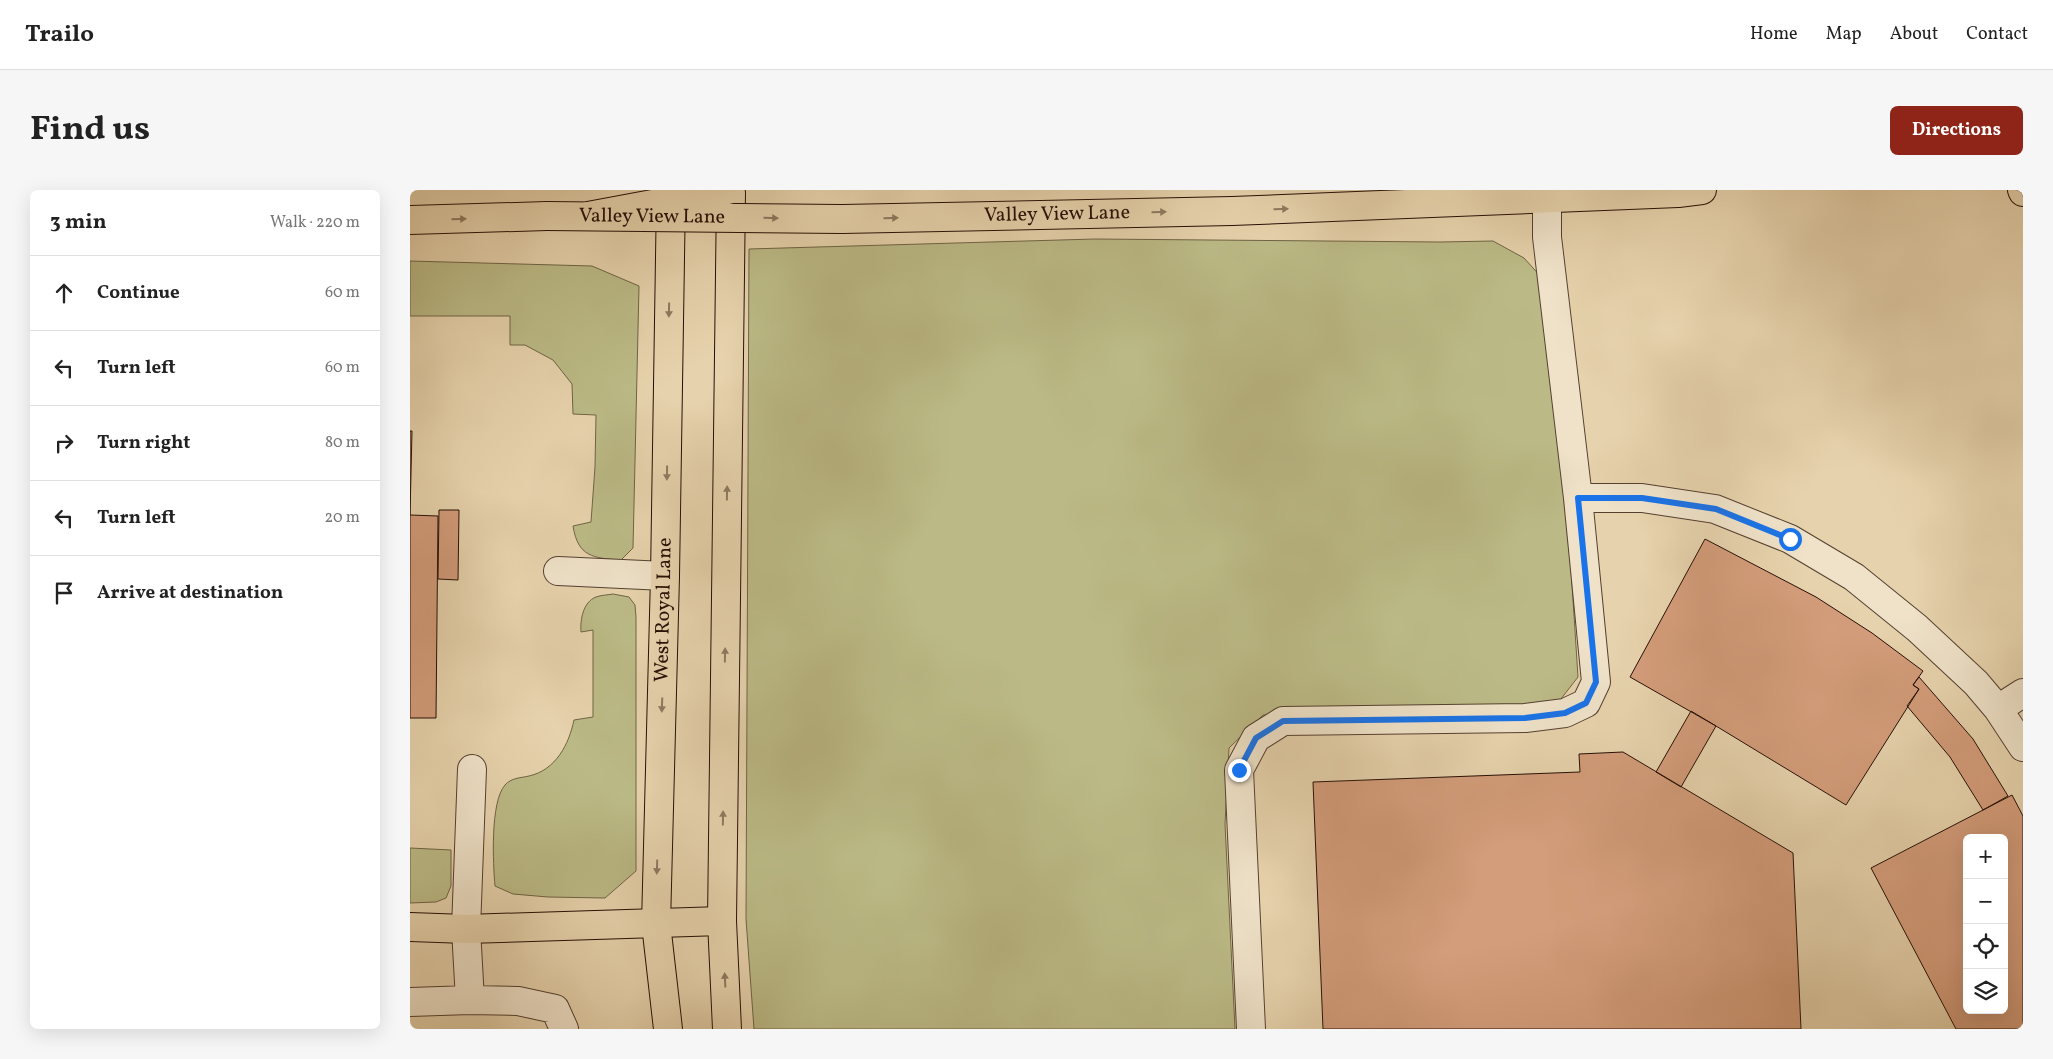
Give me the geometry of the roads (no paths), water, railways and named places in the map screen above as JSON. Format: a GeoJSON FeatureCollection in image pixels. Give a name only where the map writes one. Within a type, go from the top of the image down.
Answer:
{"type":"FeatureCollection","features":[{"type":"Feature","properties":{"kind":"main road","name":"West Royal Lane"},"geometry":{"type":"LineString","coordinates":[[668,1029],[656,924],[666,576],[671,190]]}},
{"type":"Feature","properties":{"kind":"main road"},"geometry":{"type":"LineString","coordinates":[[588,216],[730,190],[722,921],[727,1029]]}},
{"type":"Feature","properties":{"kind":"main road","name":"Valley View Lane"},"geometry":{"type":"LineString","coordinates":[[410,220],[547,216],[842,219],[1232,211],[1678,193],[1702,190]]}},
{"type":"Feature","properties":{"kind":"main road"},"geometry":{"type":"LineString","coordinates":[[410,927],[466,929],[722,921]]}},
{"type":"Feature","properties":{"kind":"lane"},"geometry":{"type":"LineString","coordinates":[[1250,1029],[1239,770],[1256,738],[1283,721],[1525,718],[1565,713],[1586,703],[1596,682],[1578,498],[1547,237],[1547,198]]}},
{"type":"Feature","properties":{"kind":"lane"},"geometry":{"type":"LineString","coordinates":[[1578,498],[1642,498],[1716,509],[1790,539],[1861,582],[1917,628],[1976,683],[1998,709],[2023,746]]}},
{"type":"Feature","properties":{"kind":"lane"},"geometry":{"type":"LineString","coordinates":[[558,572],[666,576]]}},
{"type":"Feature","properties":{"kind":"lane"},"geometry":{"type":"LineString","coordinates":[[1998,709],[2023,692]]}},
{"type":"Feature","properties":{"kind":"lane"},"geometry":{"type":"LineString","coordinates":[[470,1000],[466,929],[472,769]]}},
{"type":"Feature","properties":{"kind":"lane"},"geometry":{"type":"LineString","coordinates":[[410,1002],[518,1001],[555,1009],[564,1029]]}}]}
